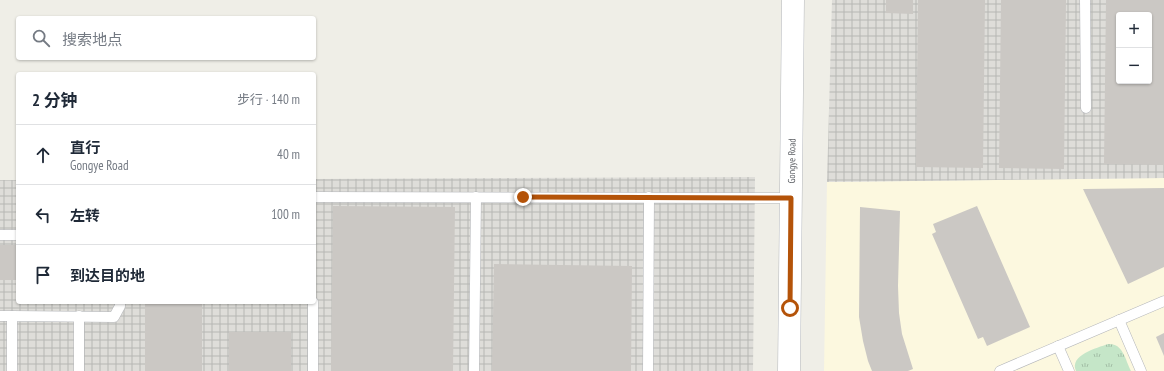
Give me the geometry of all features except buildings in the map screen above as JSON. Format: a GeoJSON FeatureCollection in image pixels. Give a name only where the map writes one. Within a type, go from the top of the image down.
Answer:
{"type":"FeatureCollection","features":[{"type":"Feature","properties":{"kind":"street","name":"Gongye Road"},"geometry":{"type":"LineString","coordinates":[[789,371],[793,0]]}},
{"type":"Feature","properties":{"kind":"lane"},"geometry":{"type":"LineString","coordinates":[[1085,0],[1086,108]]}},
{"type":"Feature","properties":{"kind":"lane"},"geometry":{"type":"LineString","coordinates":[[316,197],[791,198]]}},
{"type":"Feature","properties":{"kind":"lane"},"geometry":{"type":"LineString","coordinates":[[474,371],[476,197]]}},
{"type":"Feature","properties":{"kind":"lane"},"geometry":{"type":"LineString","coordinates":[[648,371],[649,197]]}},
{"type":"Feature","properties":{"kind":"lane"},"geometry":{"type":"LineString","coordinates":[[0,235],[16,235]]}},
{"type":"Feature","properties":{"kind":"lane"},"geometry":{"type":"LineString","coordinates":[[1000,371],[1164,301]]}},
{"type":"Feature","properties":{"kind":"lane"},"geometry":{"type":"LineString","coordinates":[[0,316],[114,316],[120,304]]}},
{"type":"Feature","properties":{"kind":"lane"},"geometry":{"type":"LineString","coordinates":[[313,304],[313,371]]}},
{"type":"Feature","properties":{"kind":"lane"},"geometry":{"type":"LineString","coordinates":[[12,316],[12,371]]}},
{"type":"Feature","properties":{"kind":"lane"},"geometry":{"type":"LineString","coordinates":[[79,316],[79,371]]}},
{"type":"Feature","properties":{"kind":"lane"},"geometry":{"type":"LineString","coordinates":[[1119,320],[1141,371]]}},
{"type":"Feature","properties":{"kind":"lane"},"geometry":{"type":"LineString","coordinates":[[1058,346],[1069,371]]}},
{"type":"Feature","properties":{"kind":"shaded area"},"geometry":{"type":"Polygon","coordinates":[[[832,0],[1164,0],[1164,178],[827,182],[832,0]]]}},
{"type":"Feature","properties":{"kind":"shaded area"},"geometry":{"type":"Polygon","coordinates":[[[755,177],[753,371],[0,371],[0,180],[16,180],[16,304],[316,304],[316,179],[755,177]]]}},
{"type":"Feature","properties":{"kind":"shaded area"},"geometry":{"type":"Polygon","coordinates":[[[1164,178],[1164,371],[824,371],[827,182],[1164,178]]]}},
{"type":"Feature","properties":{"kind":"green space"},"geometry":{"type":"Polygon","coordinates":[[[1108,344],[1113,344],[1120,349],[1131,371],[1076,371],[1076,361],[1080,356],[1108,344]]]}},
{"type":"Feature","properties":{"kind":"route"},"geometry":{"type":"LineString","coordinates":[[523,197],[791,198],[790,308]]}}]}
